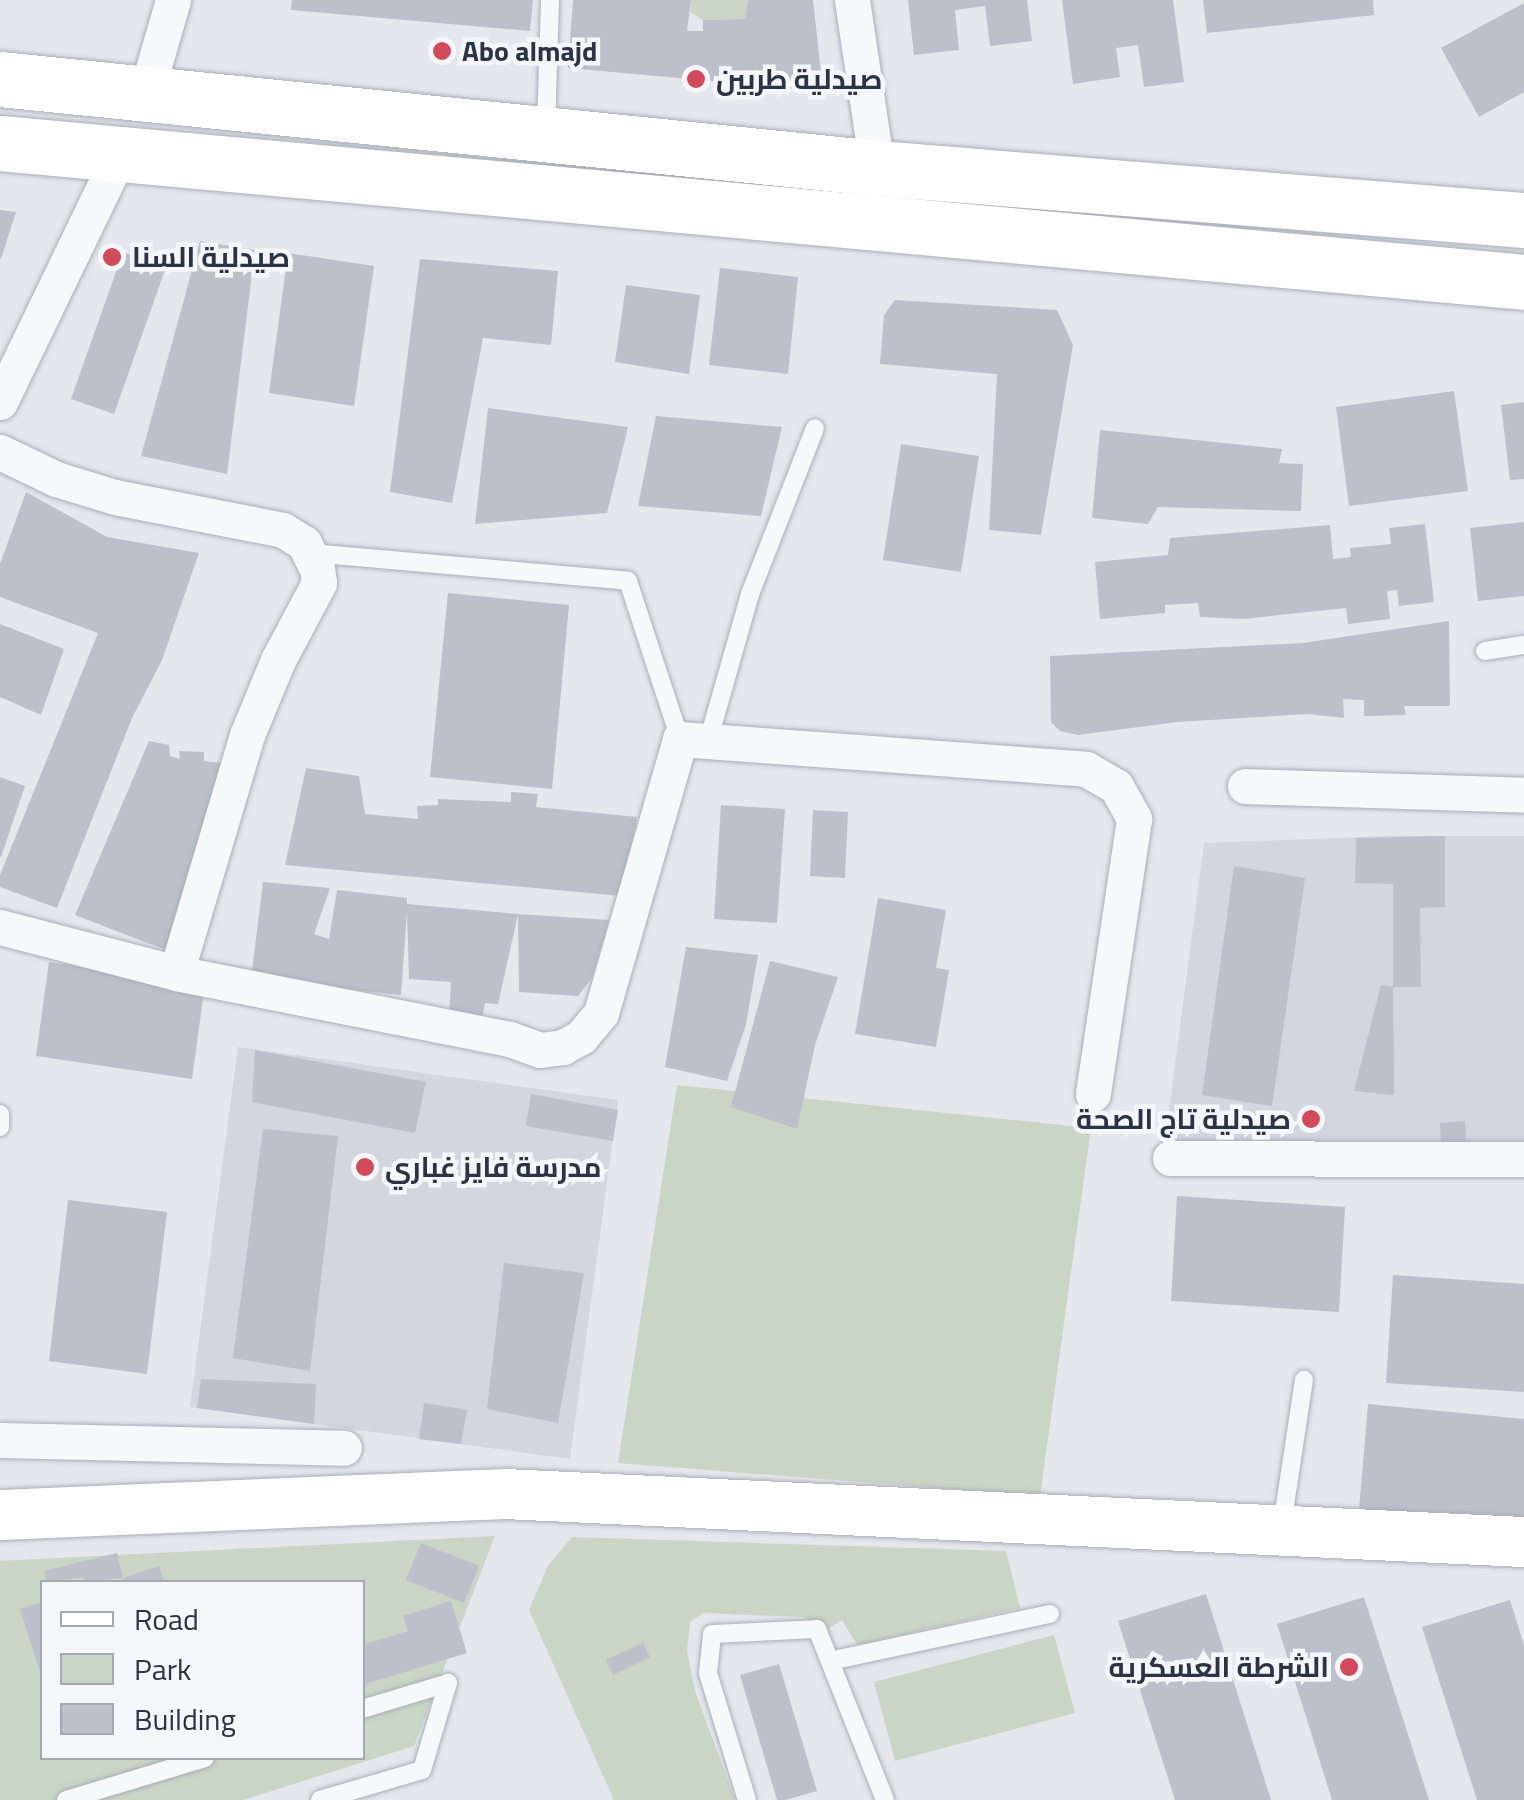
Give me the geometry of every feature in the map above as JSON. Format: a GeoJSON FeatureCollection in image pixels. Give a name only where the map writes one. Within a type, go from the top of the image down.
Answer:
{"type":"FeatureCollection","features":[{"type":"Feature","properties":{"kind":"main road"},"geometry":{"type":"LineString","coordinates":[[0,79],[877,168],[1524,220]]}},
{"type":"Feature","properties":{"kind":"main road"},"geometry":{"type":"LineString","coordinates":[[119,156],[146,93]]}},
{"type":"Feature","properties":{"kind":"main road"},"geometry":{"type":"LineString","coordinates":[[0,143],[1524,282]]}},
{"type":"Feature","properties":{"kind":"main road"},"geometry":{"type":"LineString","coordinates":[[1418,274],[1422,213]]}},
{"type":"Feature","properties":{"kind":"main road"},"geometry":{"type":"LineString","coordinates":[[0,1515],[505,1494],[1524,1542]]}},
{"type":"Feature","properties":{"kind":"street"},"geometry":{"type":"LineString","coordinates":[[146,93],[173,0]]}},
{"type":"Feature","properties":{"kind":"street"},"geometry":{"type":"LineString","coordinates":[[852,0],[877,168]]}},
{"type":"Feature","properties":{"kind":"street"},"geometry":{"type":"LineString","coordinates":[[0,402],[119,156]]}},
{"type":"Feature","properties":{"kind":"street"},"geometry":{"type":"LineString","coordinates":[[0,452],[56,479],[115,497],[284,530],[311,552],[319,583],[278,660],[247,735],[176,973]]}},
{"type":"Feature","properties":{"kind":"street"},"geometry":{"type":"LineString","coordinates":[[0,927],[176,973],[510,1039],[540,1050],[563,1047],[581,1037],[601,1013],[694,739],[1086,769],[1116,786],[1134,819],[1093,1094]]}},
{"type":"Feature","properties":{"kind":"street"},"geometry":{"type":"LineString","coordinates":[[1244,786],[1524,796]]}},
{"type":"Feature","properties":{"kind":"street"},"geometry":{"type":"LineString","coordinates":[[1170,1158],[1524,1159]]}},
{"type":"Feature","properties":{"kind":"street"},"geometry":{"type":"LineString","coordinates":[[0,1440],[344,1448]]}},
{"type":"Feature","properties":{"kind":"lane"},"geometry":{"type":"LineString","coordinates":[[546,134],[550,0]]}},
{"type":"Feature","properties":{"kind":"lane"},"geometry":{"type":"LineString","coordinates":[[694,739],[815,428]]}},
{"type":"Feature","properties":{"kind":"lane"},"geometry":{"type":"LineString","coordinates":[[311,552],[628,581],[694,739]]}},
{"type":"Feature","properties":{"kind":"lane"},"geometry":{"type":"LineString","coordinates":[[1485,651],[1524,644]]}},
{"type":"Feature","properties":{"kind":"lane"},"geometry":{"type":"LineString","coordinates":[[0,1114],[0,1127]]}},
{"type":"Feature","properties":{"kind":"lane"},"geometry":{"type":"LineString","coordinates":[[1282,1531],[1304,1380]]}},
{"type":"Feature","properties":{"kind":"lane"},"geometry":{"type":"LineString","coordinates":[[830,1661],[1050,1614]]}},
{"type":"Feature","properties":{"kind":"lane"},"geometry":{"type":"LineString","coordinates":[[747,1800],[708,1673],[712,1634],[817,1629],[886,1800]]}},
{"type":"Feature","properties":{"kind":"lane"},"geometry":{"type":"LineString","coordinates":[[320,1800],[422,1770],[448,1683],[365,1709]]}},
{"type":"Feature","properties":{"kind":"lane"},"geometry":{"type":"LineString","coordinates":[[66,1800],[198,1760]]}},
{"type":"Feature","properties":{"kind":"shaded area"},"geometry":{"type":"Polygon","coordinates":[[[1524,836],[1524,1142],[1164,1149],[1204,843],[1524,836]]]}},
{"type":"Feature","properties":{"kind":"shaded area"},"geometry":{"type":"Polygon","coordinates":[[[238,1047],[618,1100],[570,1459],[190,1407],[238,1047]]]}},
{"type":"Feature","properties":{"kind":"green space"},"geometry":{"type":"Polygon","coordinates":[[[691,0],[748,0],[745,19],[703,20],[690,12],[691,0]]]}},
{"type":"Feature","properties":{"kind":"green space"},"geometry":{"type":"Polygon","coordinates":[[[677,1085],[1091,1128],[1040,1496],[618,1463],[677,1085]]]}},
{"type":"Feature","properties":{"kind":"green space"},"geometry":{"type":"Polygon","coordinates":[[[495,1536],[414,1746],[243,1800],[0,1800],[0,1561],[495,1536]]]}},
{"type":"Feature","properties":{"kind":"green space"},"geometry":{"type":"Polygon","coordinates":[[[572,1537],[1006,1551],[1020,1608],[857,1645],[842,1620],[827,1629],[803,1617],[703,1613],[690,1622],[687,1651],[695,1691],[735,1800],[614,1800],[529,1610],[548,1566],[572,1537]]]}},
{"type":"Feature","properties":{"kind":"green space"},"geometry":{"type":"Polygon","coordinates":[[[1054,1635],[1075,1713],[895,1761],[874,1682],[1054,1635]]]}},
{"type":"Feature","properties":{"kind":"building"},"geometry":{"type":"Polygon","coordinates":[[[292,0],[533,0],[530,31],[291,10],[292,0]]]}},
{"type":"Feature","properties":{"kind":"building"},"geometry":{"type":"Polygon","coordinates":[[[573,0],[691,0],[687,31],[703,31],[703,20],[745,19],[748,0],[813,0],[823,91],[568,68],[573,0]]]}},
{"type":"Feature","properties":{"kind":"building"},"geometry":{"type":"Polygon","coordinates":[[[908,0],[1027,0],[1032,41],[990,46],[985,6],[955,10],[959,50],[914,55],[908,0]]]}},
{"type":"Feature","properties":{"kind":"building"},"geometry":{"type":"Polygon","coordinates":[[[1062,0],[1173,0],[1184,82],[1144,87],[1138,45],[1116,48],[1120,77],[1073,84],[1062,0]]]}},
{"type":"Feature","properties":{"kind":"building"},"geometry":{"type":"Polygon","coordinates":[[[1203,0],[1373,0],[1374,15],[1207,33],[1203,0]]]}},
{"type":"Feature","properties":{"kind":"building"},"geometry":{"type":"Polygon","coordinates":[[[1524,3],[1524,92],[1479,117],[1441,48],[1524,3]]]}},
{"type":"Feature","properties":{"kind":"building"},"geometry":{"type":"Polygon","coordinates":[[[0,210],[16,212],[1,259],[0,259],[0,210]]]}},
{"type":"Feature","properties":{"kind":"building"},"geometry":{"type":"Polygon","coordinates":[[[200,241],[255,250],[227,474],[141,456],[200,241]]]}},
{"type":"Feature","properties":{"kind":"building"},"geometry":{"type":"Polygon","coordinates":[[[123,252],[166,267],[114,414],[71,399],[123,252]]]}},
{"type":"Feature","properties":{"kind":"building"},"geometry":{"type":"Polygon","coordinates":[[[288,253],[374,266],[354,406],[269,393],[288,253]]]}},
{"type":"Feature","properties":{"kind":"building"},"geometry":{"type":"Polygon","coordinates":[[[420,259],[558,271],[551,345],[483,338],[452,503],[390,492],[420,259]]]}},
{"type":"Feature","properties":{"kind":"building"},"geometry":{"type":"Polygon","coordinates":[[[720,268],[798,277],[788,374],[709,365],[720,268]]]}},
{"type":"Feature","properties":{"kind":"building"},"geometry":{"type":"Polygon","coordinates":[[[626,285],[700,295],[689,374],[615,362],[626,285]]]}},
{"type":"Feature","properties":{"kind":"building"},"geometry":{"type":"Polygon","coordinates":[[[895,300],[1057,310],[1073,345],[1041,535],[989,530],[997,374],[880,364],[884,315],[895,300]]]}},
{"type":"Feature","properties":{"kind":"building"},"geometry":{"type":"Polygon","coordinates":[[[1454,391],[1468,491],[1349,506],[1336,407],[1454,391]]]}},
{"type":"Feature","properties":{"kind":"building"},"geometry":{"type":"Polygon","coordinates":[[[1524,402],[1524,479],[1510,480],[1501,405],[1524,402]]]}},
{"type":"Feature","properties":{"kind":"building"},"geometry":{"type":"Polygon","coordinates":[[[488,408],[628,427],[607,513],[475,524],[488,408]]]}},
{"type":"Feature","properties":{"kind":"building"},"geometry":{"type":"Polygon","coordinates":[[[656,416],[782,427],[761,516],[638,506],[656,416]]]}},
{"type":"Feature","properties":{"kind":"building"},"geometry":{"type":"Polygon","coordinates":[[[1100,430],[1282,449],[1279,463],[1303,464],[1301,511],[1158,507],[1148,524],[1092,518],[1100,430]]]}},
{"type":"Feature","properties":{"kind":"building"},"geometry":{"type":"Polygon","coordinates":[[[901,444],[979,456],[961,572],[883,560],[901,444]]]}},
{"type":"Feature","properties":{"kind":"building"},"geometry":{"type":"Polygon","coordinates":[[[26,492],[107,537],[199,553],[162,660],[132,718],[57,908],[0,887],[0,875],[98,633],[0,597],[0,564],[26,492]]]}},
{"type":"Feature","properties":{"kind":"building"},"geometry":{"type":"Polygon","coordinates":[[[1524,522],[1524,596],[1478,601],[1470,528],[1524,522]]]}},
{"type":"Feature","properties":{"kind":"building"},"geometry":{"type":"Polygon","coordinates":[[[1425,524],[1434,602],[1399,606],[1397,590],[1387,591],[1390,619],[1348,624],[1346,608],[1243,619],[1200,617],[1198,603],[1165,605],[1165,613],[1100,619],[1095,562],[1168,555],[1170,538],[1330,525],[1333,559],[1351,557],[1350,548],[1391,544],[1389,528],[1425,524]]]}},
{"type":"Feature","properties":{"kind":"building"},"geometry":{"type":"Polygon","coordinates":[[[448,593],[569,605],[552,789],[430,777],[448,593]]]}},
{"type":"Feature","properties":{"kind":"building"},"geometry":{"type":"Polygon","coordinates":[[[1449,621],[1450,706],[1404,706],[1406,715],[1364,716],[1364,700],[1343,699],[1344,718],[1308,714],[1177,722],[1078,735],[1060,731],[1051,722],[1050,656],[1303,643],[1449,621]]]}},
{"type":"Feature","properties":{"kind":"building"},"geometry":{"type":"Polygon","coordinates":[[[0,624],[64,649],[41,715],[0,697],[0,624]]]}},
{"type":"Feature","properties":{"kind":"building"},"geometry":{"type":"Polygon","coordinates":[[[149,741],[169,745],[170,756],[180,759],[179,751],[204,752],[204,761],[231,764],[176,954],[75,915],[149,741]]]}},
{"type":"Feature","properties":{"kind":"building"},"geometry":{"type":"Polygon","coordinates":[[[306,768],[359,776],[365,814],[418,819],[417,806],[438,805],[438,799],[511,802],[511,792],[538,794],[536,807],[637,817],[621,896],[285,865],[306,768]]]}},
{"type":"Feature","properties":{"kind":"building"},"geometry":{"type":"Polygon","coordinates":[[[0,777],[25,786],[1,857],[0,857],[0,777]]]}},
{"type":"Feature","properties":{"kind":"building"},"geometry":{"type":"Polygon","coordinates":[[[721,805],[785,809],[777,923],[714,919],[721,805]]]}},
{"type":"Feature","properties":{"kind":"building"},"geometry":{"type":"Polygon","coordinates":[[[813,810],[848,812],[845,878],[810,876],[813,810]]]}},
{"type":"Feature","properties":{"kind":"building"},"geometry":{"type":"Polygon","coordinates":[[[1445,836],[1445,907],[1420,908],[1421,987],[1393,987],[1393,884],[1355,883],[1356,838],[1445,836]]]}},
{"type":"Feature","properties":{"kind":"building"},"geometry":{"type":"Polygon","coordinates":[[[1234,866],[1305,878],[1272,1106],[1202,1095],[1234,866]]]}},
{"type":"Feature","properties":{"kind":"building"},"geometry":{"type":"Polygon","coordinates":[[[263,882],[330,888],[314,934],[329,939],[337,890],[407,898],[407,904],[518,914],[498,1004],[485,1003],[481,1024],[449,1018],[451,982],[409,979],[407,911],[401,995],[251,979],[263,882]]]}},
{"type":"Feature","properties":{"kind":"building"},"geometry":{"type":"Polygon","coordinates":[[[878,898],[946,910],[936,968],[949,970],[936,1047],[855,1034],[878,898]]]}},
{"type":"Feature","properties":{"kind":"building"},"geometry":{"type":"Polygon","coordinates":[[[518,914],[609,920],[592,978],[578,996],[519,992],[518,914]]]}},
{"type":"Feature","properties":{"kind":"building"},"geometry":{"type":"Polygon","coordinates":[[[686,947],[758,955],[746,1024],[727,1081],[665,1067],[686,947]]]}},
{"type":"Feature","properties":{"kind":"building"},"geometry":{"type":"Polygon","coordinates":[[[770,961],[838,977],[815,1045],[797,1129],[731,1107],[770,961]]]}},
{"type":"Feature","properties":{"kind":"building"},"geometry":{"type":"Polygon","coordinates":[[[49,962],[205,984],[192,1079],[36,1056],[49,962]]]}},
{"type":"Feature","properties":{"kind":"building"},"geometry":{"type":"Polygon","coordinates":[[[1381,985],[1393,987],[1394,1095],[1354,1091],[1381,985]]]}},
{"type":"Feature","properties":{"kind":"building"},"geometry":{"type":"Polygon","coordinates":[[[255,1050],[426,1082],[415,1133],[252,1102],[255,1050]]]}},
{"type":"Feature","properties":{"kind":"building"},"geometry":{"type":"Polygon","coordinates":[[[531,1094],[618,1110],[613,1141],[526,1126],[531,1094]]]}},
{"type":"Feature","properties":{"kind":"building"},"geometry":{"type":"Polygon","coordinates":[[[1465,1121],[1466,1143],[1441,1144],[1440,1123],[1465,1121]]]}},
{"type":"Feature","properties":{"kind":"building"},"geometry":{"type":"Polygon","coordinates":[[[263,1129],[338,1136],[310,1371],[233,1358],[263,1129]]]}},
{"type":"Feature","properties":{"kind":"building"},"geometry":{"type":"Polygon","coordinates":[[[1177,1196],[1345,1207],[1339,1312],[1171,1301],[1177,1196]]]}},
{"type":"Feature","properties":{"kind":"building"},"geometry":{"type":"Polygon","coordinates":[[[68,1200],[167,1212],[147,1374],[49,1361],[68,1200]]]}},
{"type":"Feature","properties":{"kind":"building"},"geometry":{"type":"Polygon","coordinates":[[[504,1263],[584,1273],[558,1423],[487,1409],[504,1263]]]}},
{"type":"Feature","properties":{"kind":"building"},"geometry":{"type":"Polygon","coordinates":[[[1393,1275],[1524,1284],[1524,1392],[1386,1383],[1393,1275]]]}},
{"type":"Feature","properties":{"kind":"building"},"geometry":{"type":"Polygon","coordinates":[[[201,1379],[316,1384],[314,1424],[197,1408],[201,1379]]]}},
{"type":"Feature","properties":{"kind":"building"},"geometry":{"type":"Polygon","coordinates":[[[424,1403],[467,1410],[461,1444],[419,1439],[424,1403]]]}},
{"type":"Feature","properties":{"kind":"building"},"geometry":{"type":"Polygon","coordinates":[[[1368,1404],[1524,1419],[1524,1526],[1359,1510],[1368,1404]]]}},
{"type":"Feature","properties":{"kind":"building"},"geometry":{"type":"Polygon","coordinates":[[[421,1543],[479,1566],[464,1603],[406,1580],[421,1543]]]}},
{"type":"Feature","properties":{"kind":"building"},"geometry":{"type":"Polygon","coordinates":[[[117,1553],[123,1578],[46,1580],[44,1571],[117,1553]]]}},
{"type":"Feature","properties":{"kind":"building"},"geometry":{"type":"Polygon","coordinates":[[[159,1566],[164,1580],[124,1580],[159,1566]]]}},
{"type":"Feature","properties":{"kind":"building"},"geometry":{"type":"Polygon","coordinates":[[[1206,1594],[1271,1800],[1175,1800],[1118,1621],[1206,1594]]]}},
{"type":"Feature","properties":{"kind":"building"},"geometry":{"type":"Polygon","coordinates":[[[1364,1597],[1429,1800],[1332,1800],[1277,1624],[1364,1597]]]}},
{"type":"Feature","properties":{"kind":"building"},"geometry":{"type":"Polygon","coordinates":[[[1510,1600],[1524,1645],[1524,1800],[1477,1800],[1422,1627],[1510,1600]]]}},
{"type":"Feature","properties":{"kind":"building"},"geometry":{"type":"Polygon","coordinates":[[[451,1601],[467,1653],[365,1684],[365,1644],[408,1631],[403,1616],[451,1601]]]}},
{"type":"Feature","properties":{"kind":"building"},"geometry":{"type":"Polygon","coordinates":[[[40,1603],[40,1672],[20,1609],[40,1603]]]}},
{"type":"Feature","properties":{"kind":"building"},"geometry":{"type":"Polygon","coordinates":[[[643,1643],[650,1657],[613,1675],[606,1660],[643,1643]]]}},
{"type":"Feature","properties":{"kind":"building"},"geometry":{"type":"Polygon","coordinates":[[[779,1664],[817,1791],[785,1800],[777,1800],[740,1675],[779,1664]]]}},
{"type":"Feature","properties":{"kind":"place","name":"Abo almajd"},"geometry":{"type":"Point","coordinates":[442,51]}},
{"type":"Feature","properties":{"kind":"place","name":"صيدلية طربين"},"geometry":{"type":"Point","coordinates":[696,79]}},
{"type":"Feature","properties":{"kind":"place","name":"صيدلية السنا"},"geometry":{"type":"Point","coordinates":[112,257]}},
{"type":"Feature","properties":{"kind":"place","name":"صيدلية تاج الصحة"},"geometry":{"type":"Point","coordinates":[1311,1119]}},
{"type":"Feature","properties":{"kind":"place","name":"مدرسة فايز غباري"},"geometry":{"type":"Point","coordinates":[365,1167]}},
{"type":"Feature","properties":{"kind":"place","name":"الشرطة العسكرية"},"geometry":{"type":"Point","coordinates":[1349,1667]}}]}
